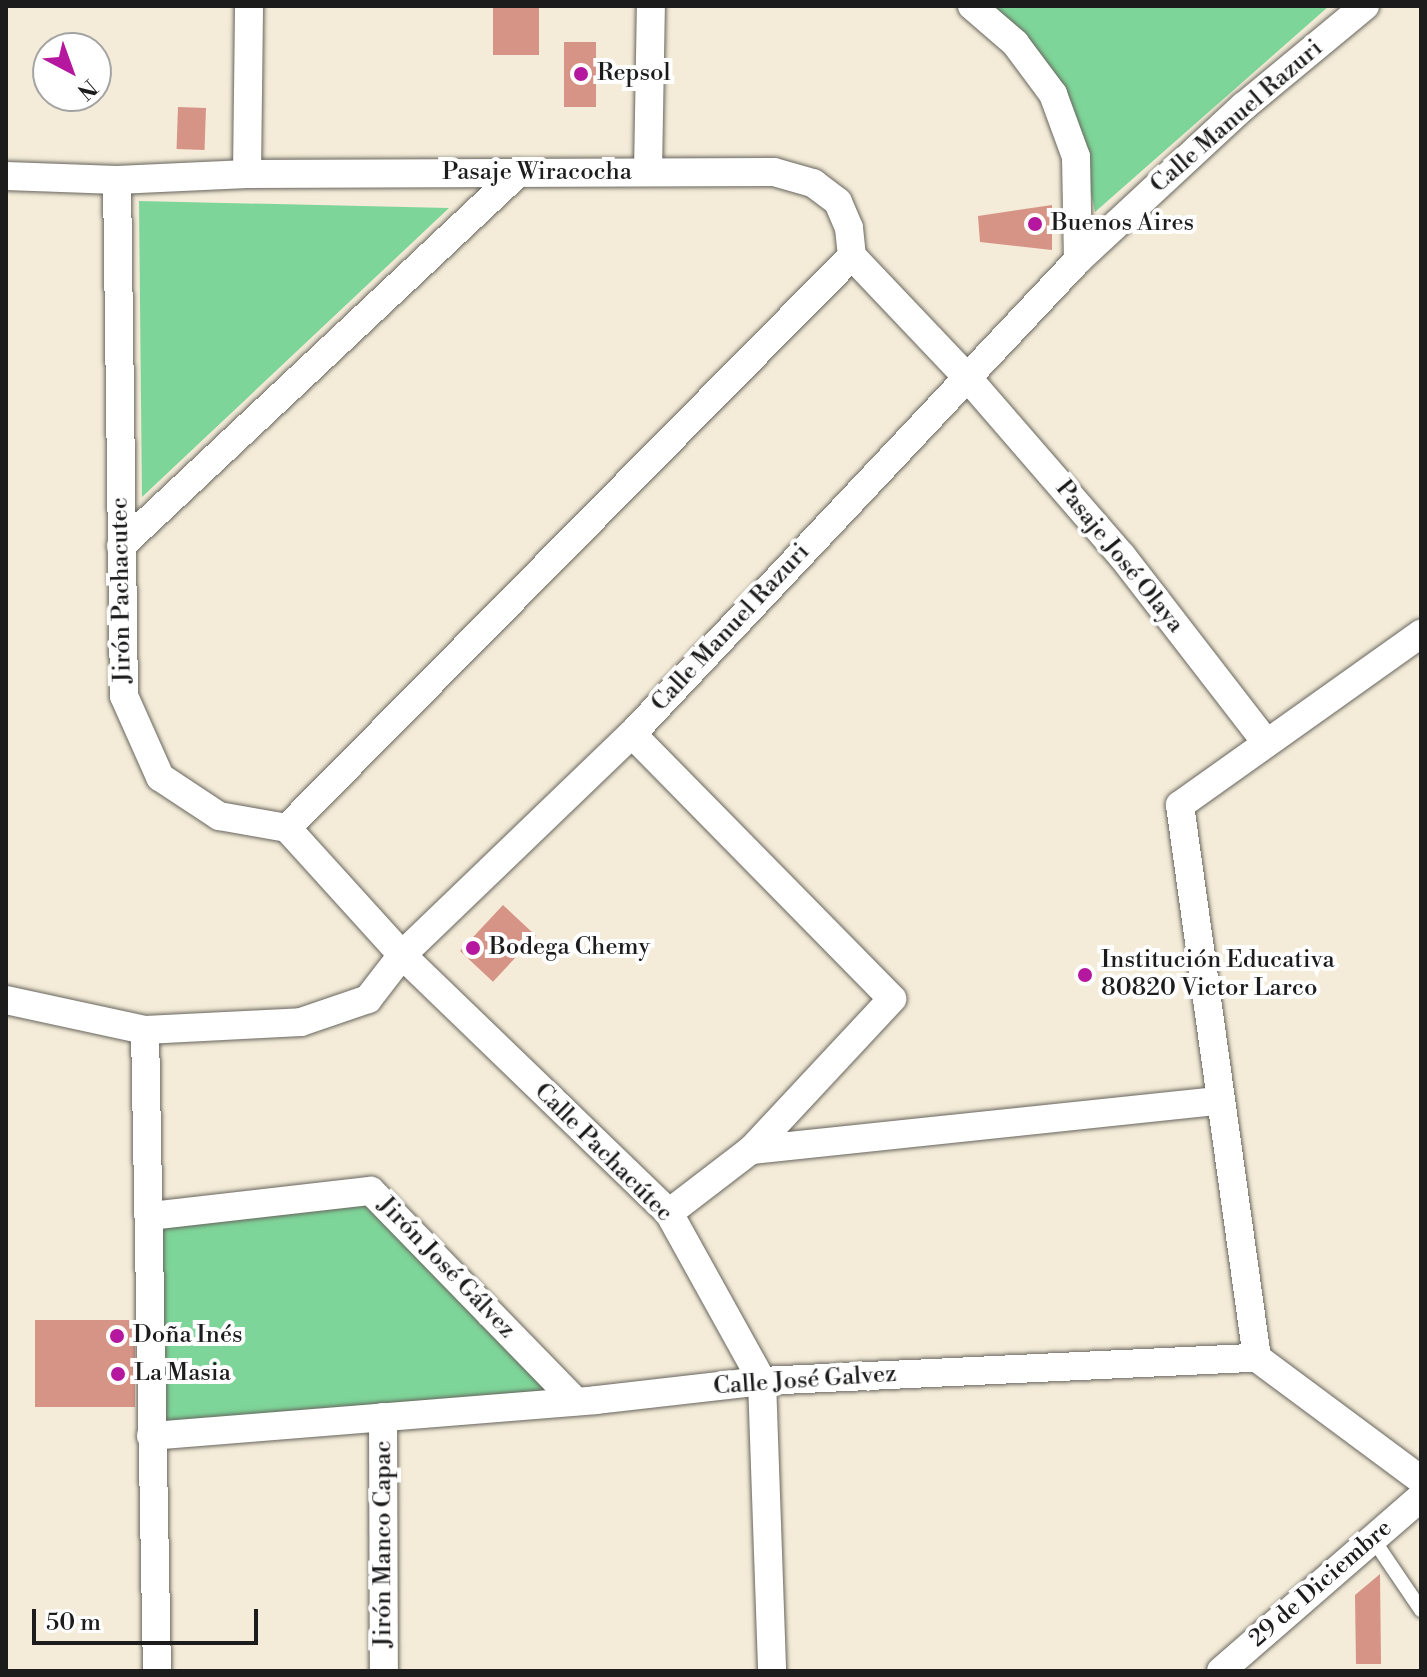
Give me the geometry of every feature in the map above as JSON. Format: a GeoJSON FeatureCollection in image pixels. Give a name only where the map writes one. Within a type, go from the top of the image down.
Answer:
{"type":"FeatureCollection","features":[{"type":"Feature","properties":{"kind":"street"},"geometry":{"type":"LineString","coordinates":[[247,174],[249,6]]}},
{"type":"Feature","properties":{"kind":"street"},"geometry":{"type":"LineString","coordinates":[[648,172],[651,6]]}},
{"type":"Feature","properties":{"kind":"street"},"geometry":{"type":"LineString","coordinates":[[972,6],[1015,43],[1053,94],[1076,157],[1078,260]]}},
{"type":"Feature","properties":{"kind":"street","name":"Calle Manuel Razuri"},"geometry":{"type":"LineString","coordinates":[[6,1000],[145,1030],[301,1022],[368,999],[402,955],[632,734],[1078,260],[1244,106],[1365,6]]}},
{"type":"Feature","properties":{"kind":"street","name":"Pasaje Wiracocha"},"geometry":{"type":"LineString","coordinates":[[6,176],[117,180],[247,174],[774,172],[813,183],[838,202],[849,228],[852,256]]}},
{"type":"Feature","properties":{"kind":"street"},"geometry":{"type":"LineString","coordinates":[[121,546],[518,173]]}},
{"type":"Feature","properties":{"kind":"street","name":"Jirón Pachacutec"},"geometry":{"type":"LineString","coordinates":[[117,180],[124,696],[160,777],[219,816],[287,828]]}},
{"type":"Feature","properties":{"kind":"street"},"geometry":{"type":"LineString","coordinates":[[402,955],[287,828],[852,256],[966,376]]}},
{"type":"Feature","properties":{"kind":"street","name":"Pasaje José Olaya"},"geometry":{"type":"LineString","coordinates":[[966,376],[1122,556],[1266,742]]}},
{"type":"Feature","properties":{"kind":"street"},"geometry":{"type":"LineString","coordinates":[[1421,634],[1180,805],[1257,1358],[1421,1480]]}},
{"type":"Feature","properties":{"kind":"street"},"geometry":{"type":"LineString","coordinates":[[632,734],[892,999],[751,1150],[669,1213]]}},
{"type":"Feature","properties":{"kind":"street","name":"Calle Pachacútec"},"geometry":{"type":"LineString","coordinates":[[402,955],[669,1213],[762,1381],[772,1671]]}},
{"type":"Feature","properties":{"kind":"street"},"geometry":{"type":"LineString","coordinates":[[145,1030],[157,1671]]}},
{"type":"Feature","properties":{"kind":"street"},"geometry":{"type":"LineString","coordinates":[[751,1150],[1220,1101]]}},
{"type":"Feature","properties":{"kind":"street","name":"Jirón José Gálvez"},"geometry":{"type":"LineString","coordinates":[[150,1216],[371,1191],[575,1401]]}},
{"type":"Feature","properties":{"kind":"street","name":"Calle José Galvez"},"geometry":{"type":"LineString","coordinates":[[151,1436],[575,1401],[762,1381],[1257,1358]]}},
{"type":"Feature","properties":{"kind":"street","name":"Jirón Manco Capac"},"geometry":{"type":"LineString","coordinates":[[383,1417],[384,1671]]}},
{"type":"Feature","properties":{"kind":"street","name":"29 de Diciembre"},"geometry":{"type":"LineString","coordinates":[[1221,1671],[1421,1497]]}},
{"type":"Feature","properties":{"kind":"lane"},"geometry":{"type":"LineString","coordinates":[[1373,1539],[1421,1610]]}},
{"type":"Feature","properties":{"kind":"green space"},"geometry":{"type":"Polygon","coordinates":[[[995,6],[1329,6],[1095,212],[1079,136],[1042,56],[995,6]]]}},
{"type":"Feature","properties":{"kind":"green space"},"geometry":{"type":"Polygon","coordinates":[[[139,201],[448,208],[449,208],[142,497],[139,201]]]}},
{"type":"Feature","properties":{"kind":"green space"},"geometry":{"type":"Polygon","coordinates":[[[371,1191],[575,1401],[155,1432],[154,1224],[371,1191]]]}},
{"type":"Feature","properties":{"kind":"building"},"geometry":{"type":"Polygon","coordinates":[[[493,6],[539,6],[539,55],[493,55],[493,6]]]}},
{"type":"Feature","properties":{"kind":"building","name":"Repsol"},"geometry":{"type":"Polygon","coordinates":[[[564,42],[596,42],[596,107],[564,107],[564,42]]]}},
{"type":"Feature","properties":{"kind":"building"},"geometry":{"type":"Polygon","coordinates":[[[178,107],[206,108],[205,150],[177,149],[178,107]]]}},
{"type":"Feature","properties":{"kind":"building"},"geometry":{"type":"Polygon","coordinates":[[[1052,205],[1052,250],[980,242],[978,216],[1052,205]]]}},
{"type":"Feature","properties":{"kind":"building"},"geometry":{"type":"Polygon","coordinates":[[[503,905],[536,936],[493,982],[460,951],[503,905]]]}},
{"type":"Feature","properties":{"kind":"building"},"geometry":{"type":"Polygon","coordinates":[[[35,1320],[135,1320],[135,1407],[35,1407],[35,1320]]]}},
{"type":"Feature","properties":{"kind":"building"},"geometry":{"type":"Polygon","coordinates":[[[1380,1574],[1381,1664],[1356,1664],[1355,1595],[1380,1574]]]}},
{"type":"Feature","properties":{"kind":"place","name":"Repsol"},"geometry":{"type":"Point","coordinates":[581,74]}},
{"type":"Feature","properties":{"kind":"place","name":"Buenos Aires"},"geometry":{"type":"Point","coordinates":[1035,224]}},
{"type":"Feature","properties":{"kind":"place","name":"Bodega Chemy"},"geometry":{"type":"Point","coordinates":[473,948]}},
{"type":"Feature","properties":{"kind":"place","name":"Institución Educativa 80820 Victor Larco"},"geometry":{"type":"Point","coordinates":[1085,975]}},
{"type":"Feature","properties":{"kind":"place","name":"Doña Inés"},"geometry":{"type":"Point","coordinates":[117,1336]}},
{"type":"Feature","properties":{"kind":"place","name":"La Masia"},"geometry":{"type":"Point","coordinates":[118,1374]}}]}
